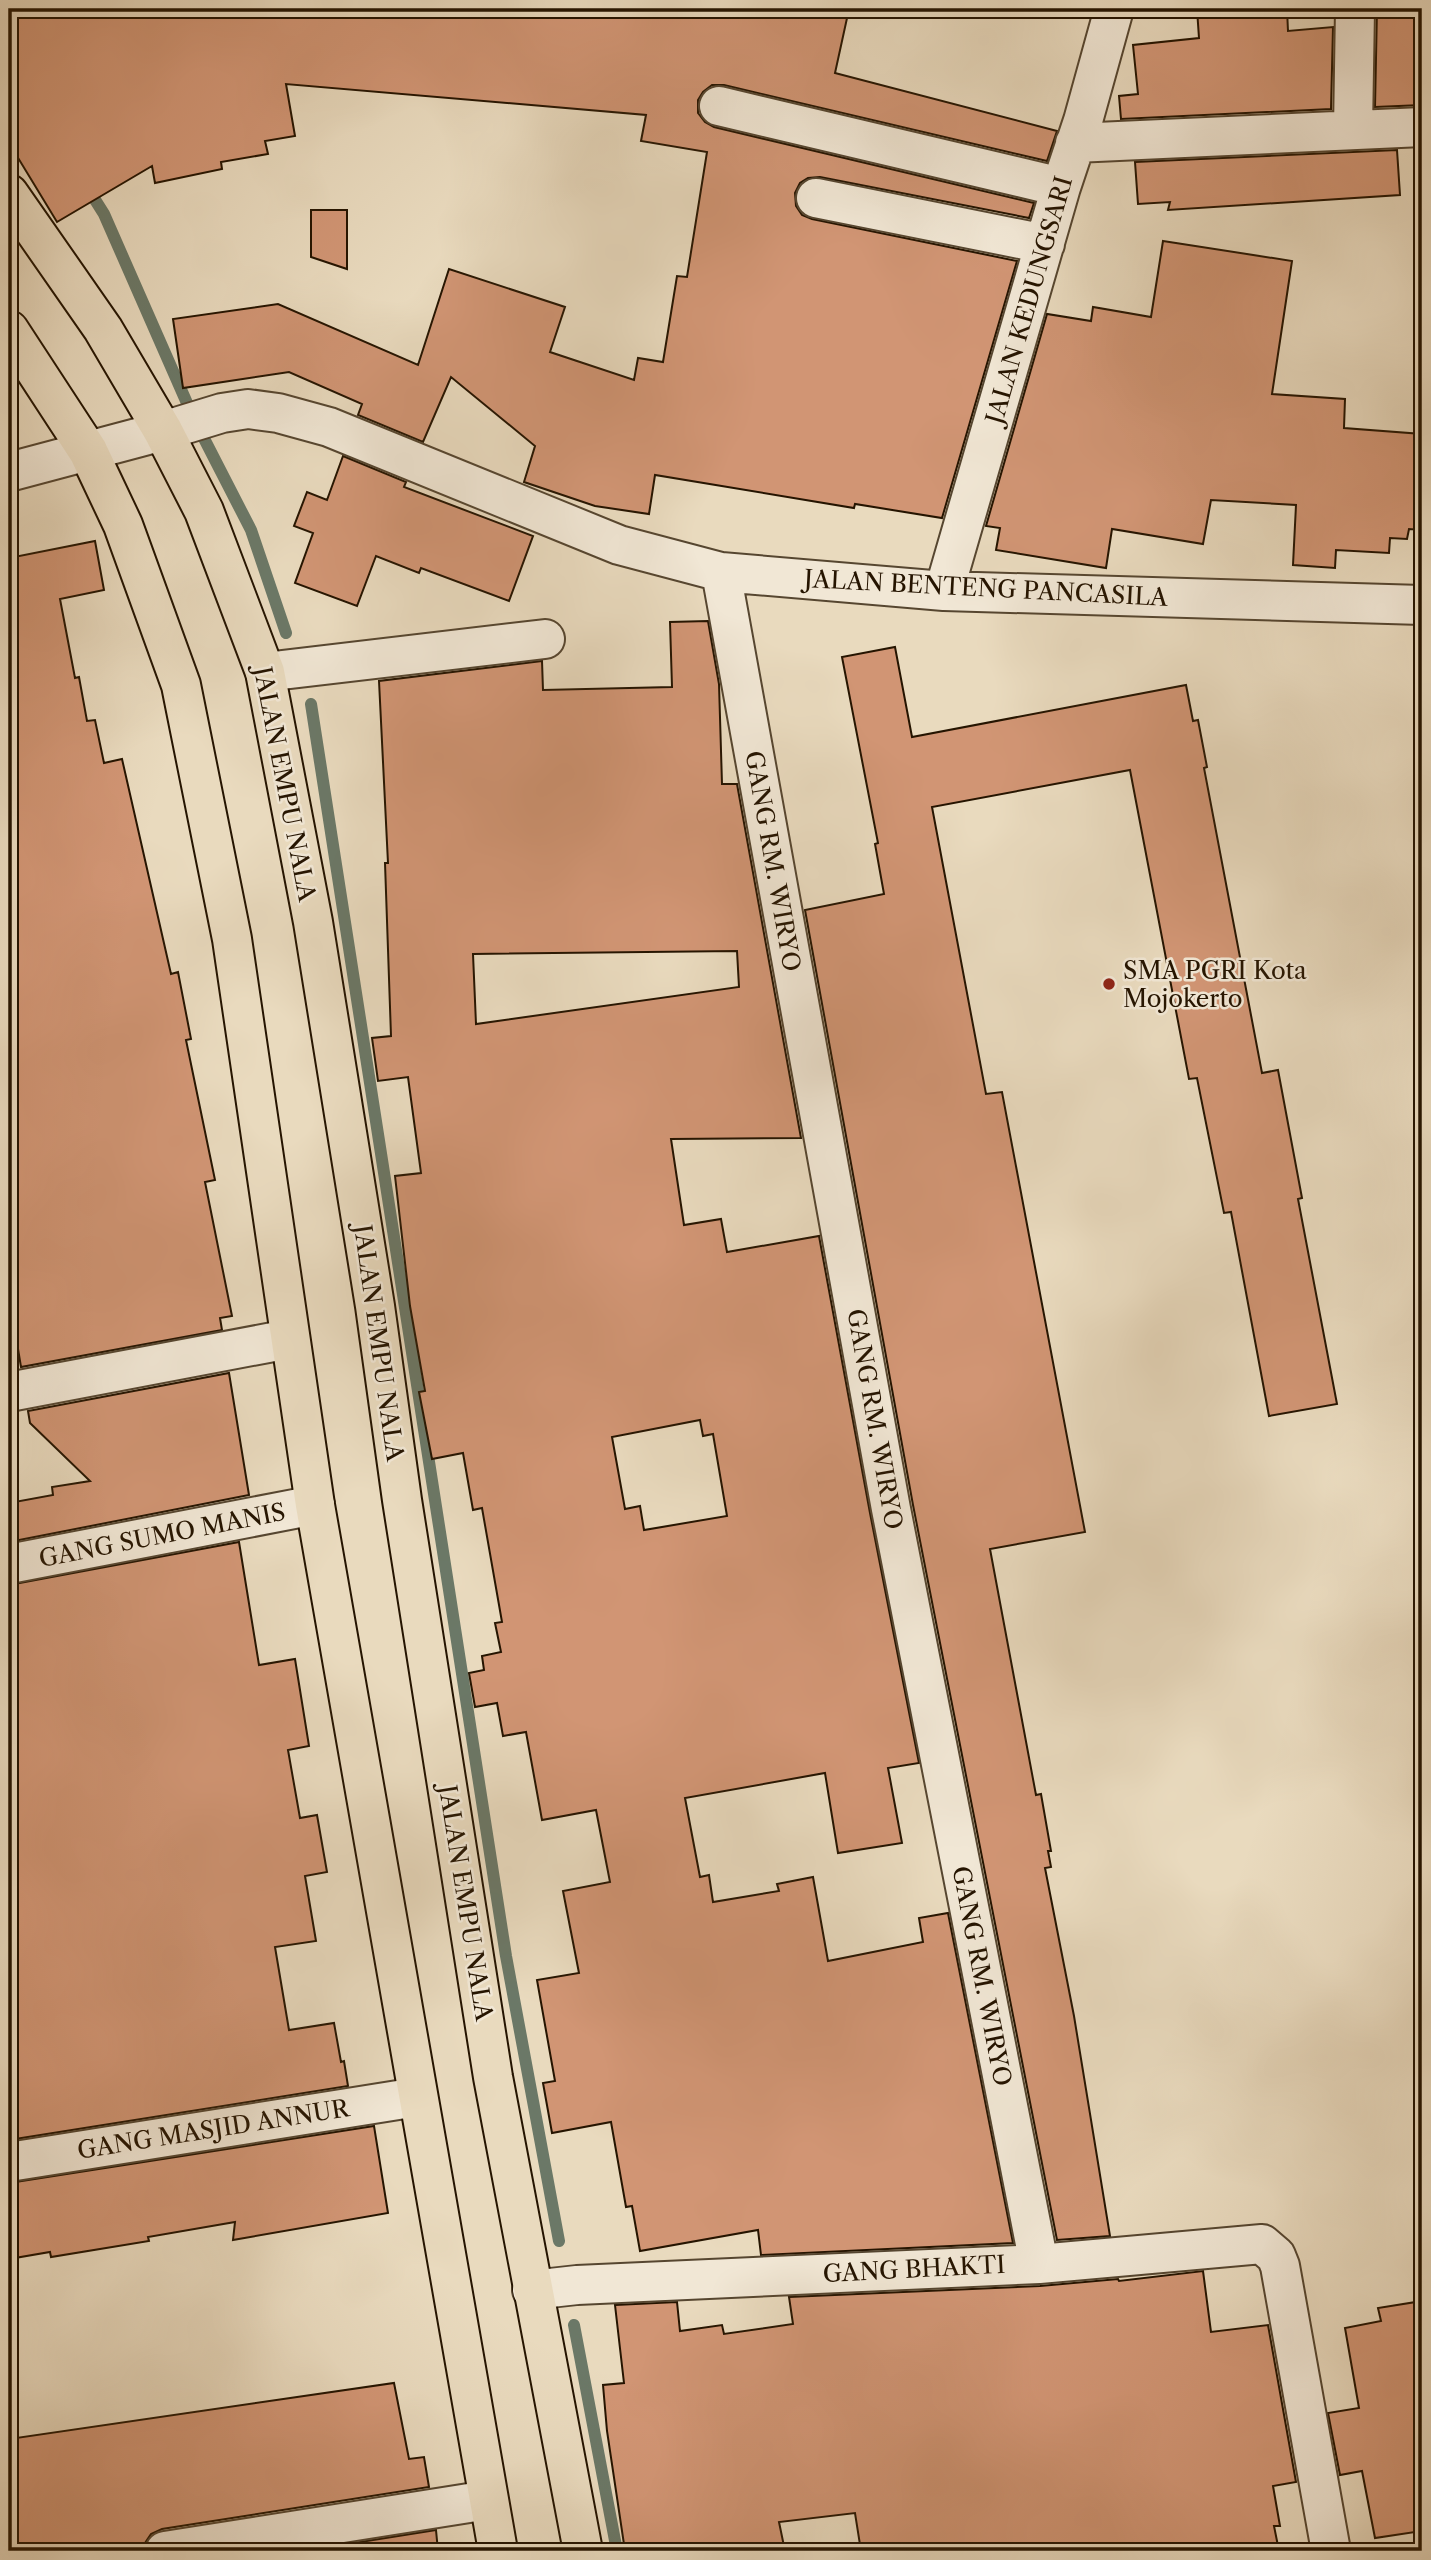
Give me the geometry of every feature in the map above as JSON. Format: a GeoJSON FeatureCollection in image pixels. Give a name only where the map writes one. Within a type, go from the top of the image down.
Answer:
{"type":"FeatureCollection","features":[{"type":"Feature","properties":{"kind":"main road","name":"JALAN EMPU NALA"},"geometry":{"type":"LineString","coordinates":[[9,194],[103,329],[184,424],[204,511],[265,672],[315,936],[373,1293],[402,1500],[491,2064],[544,2288],[583,2551]]}},
{"type":"Feature","properties":{"kind":"main road"},"geometry":{"type":"LineString","coordinates":[[9,330],[88,451],[124,526],[181,685],[232,939],[315,1505],[416,2097],[498,2551]]}},
{"type":"Feature","properties":{"kind":"street","name":"JALAN KEDUNGSARI"},"geometry":{"type":"LineString","coordinates":[[943,591],[1114,9]]}},
{"type":"Feature","properties":{"kind":"street"},"geometry":{"type":"LineString","coordinates":[[1353,129],[1355,9]]}},
{"type":"Feature","properties":{"kind":"street"},"geometry":{"type":"LineString","coordinates":[[719,106],[1061,187]]}},
{"type":"Feature","properties":{"kind":"street"},"geometry":{"type":"LineString","coordinates":[[1075,143],[1422,127]]}},
{"type":"Feature","properties":{"kind":"street"},"geometry":{"type":"LineString","coordinates":[[816,198],[1045,244]]}},
{"type":"Feature","properties":{"kind":"street","name":"JALAN BENTENG PANCASILA"},"geometry":{"type":"LineString","coordinates":[[9,472],[248,409],[278,413],[329,427],[619,545],[721,572],[943,591],[1422,605]]}},
{"type":"Feature","properties":{"kind":"street","name":"GANG RM. WIRYO"},"geometry":{"type":"LineString","coordinates":[[721,572],[891,1509],[1039,2264]]}},
{"type":"Feature","properties":{"kind":"street"},"geometry":{"type":"LineString","coordinates":[[265,672],[545,639]]}},
{"type":"Feature","properties":{"kind":"street"},"geometry":{"type":"LineString","coordinates":[[9,1392],[289,1339]]}},
{"type":"Feature","properties":{"kind":"street","name":"GANG SUMO MANIS"},"geometry":{"type":"LineString","coordinates":[[9,1564],[315,1505]]}},
{"type":"Feature","properties":{"kind":"street","name":"GANG MASJID ANNUR"},"geometry":{"type":"LineString","coordinates":[[9,2162],[416,2097]]}},
{"type":"Feature","properties":{"kind":"street","name":"GANG BHAKTI"},"geometry":{"type":"LineString","coordinates":[[544,2288],[1039,2264],[1254,2244],[1269,2248],[1280,2266],[1331,2551]]}},
{"type":"Feature","properties":{"kind":"street"},"geometry":{"type":"LineString","coordinates":[[165,2551],[488,2500]]}},
{"type":"Feature","properties":{"kind":"building"},"geometry":{"type":"Polygon","coordinates":[[[9,9],[559,9],[621,15],[622,9],[849,9],[835,73],[1057,131],[1047,161],[724,85],[712,85],[698,100],[698,113],[705,122],[714,127],[1034,203],[1029,218],[820,177],[808,178],[800,183],[795,193],[796,206],[802,215],[812,219],[1017,261],[942,518],[855,504],[854,508],[655,475],[649,514],[595,506],[524,482],[535,446],[451,377],[423,442],[358,415],[362,404],[289,372],[183,388],[173,319],[278,304],[418,365],[449,269],[565,307],[550,352],[634,380],[638,358],[663,362],[677,276],[687,277],[707,152],[641,141],[646,115],[286,84],[295,136],[265,141],[268,154],[221,162],[222,169],[155,183],[152,166],[57,222],[9,143],[9,9]]]}},
{"type":"Feature","properties":{"kind":"building"},"geometry":{"type":"Polygon","coordinates":[[[1197,9],[1287,9],[1288,31],[1333,27],[1331,109],[1121,119],[1119,96],[1138,94],[1133,45],[1199,38],[1197,9]]]}},
{"type":"Feature","properties":{"kind":"building"},"geometry":{"type":"Polygon","coordinates":[[[1377,9],[1422,9],[1422,105],[1375,107],[1377,9]]]}},
{"type":"Feature","properties":{"kind":"building"},"geometry":{"type":"Polygon","coordinates":[[[1397,150],[1400,195],[1168,210],[1170,202],[1138,204],[1135,162],[1397,150]]]}},
{"type":"Feature","properties":{"kind":"building"},"geometry":{"type":"Polygon","coordinates":[[[311,210],[347,210],[347,269],[311,257],[311,210]]]}},
{"type":"Feature","properties":{"kind":"building"},"geometry":{"type":"Polygon","coordinates":[[[1163,241],[1292,261],[1272,394],[1345,399],[1344,428],[1422,434],[1422,530],[1409,529],[1407,539],[1390,538],[1389,553],[1336,550],[1335,568],[1293,565],[1296,505],[1211,500],[1203,544],[1112,529],[1106,568],[996,550],[1000,528],[986,526],[1047,314],[1091,321],[1093,307],[1151,317],[1163,241]]]}},
{"type":"Feature","properties":{"kind":"building"},"geometry":{"type":"Polygon","coordinates":[[[343,456],[406,482],[404,487],[533,536],[509,601],[421,568],[419,573],[376,556],[357,606],[295,583],[313,533],[294,526],[307,492],[327,500],[343,456]]]}},
{"type":"Feature","properties":{"kind":"building"},"geometry":{"type":"Polygon","coordinates":[[[95,541],[104,590],[60,599],[75,678],[79,677],[87,721],[95,720],[104,763],[122,759],[171,974],[178,972],[191,1039],[186,1040],[215,1180],[205,1182],[232,1316],[220,1318],[222,1330],[21,1367],[18,1349],[9,1351],[9,558],[95,541]]]}},
{"type":"Feature","properties":{"kind":"building"},"geometry":{"type":"Polygon","coordinates":[[[708,621],[719,684],[722,784],[737,784],[801,1138],[671,1139],[684,1225],[721,1219],[727,1252],[819,1236],[919,1763],[888,1768],[902,1843],[838,1853],[825,1773],[685,1798],[700,1877],[709,1875],[713,1902],[779,1891],[777,1884],[813,1877],[828,1961],[923,1942],[919,1918],[948,1913],[1013,2243],[761,2255],[758,2230],[640,2251],[632,2206],[626,2207],[611,2122],[552,2133],[543,2083],[555,2081],[537,1980],[579,1973],[563,1891],[610,1882],[596,1810],[542,1820],[526,1732],[503,1736],[497,1703],[475,1707],[469,1673],[484,1670],[482,1656],[501,1652],[495,1623],[502,1622],[482,1508],[473,1510],[463,1453],[432,1459],[419,1392],[425,1391],[410,1306],[395,1176],[421,1173],[408,1077],[378,1081],[372,1038],[391,1036],[385,863],[388,863],[379,681],[542,661],[543,690],[672,687],[670,622],[708,621]],[[737,951],[473,954],[476,1024],[739,987],[737,951]],[[700,1420],[612,1437],[625,1509],[640,1506],[644,1530],[727,1516],[713,1434],[703,1436],[700,1420]]]}},
{"type":"Feature","properties":{"kind":"building"},"geometry":{"type":"Polygon","coordinates":[[[895,647],[912,737],[1186,685],[1193,721],[1198,720],[1207,767],[1204,768],[1262,1073],[1278,1070],[1302,1198],[1298,1199],[1337,1404],[1269,1416],[1231,1212],[1224,1213],[1197,1078],[1189,1079],[1130,770],[932,807],[986,1094],[1002,1092],[1085,1532],[990,1549],[1036,1795],[1041,1794],[1051,1851],[1048,1851],[1051,1867],[1045,1868],[1074,2016],[1110,2236],[1057,2240],[913,1505],[805,910],[884,894],[875,844],[878,843],[842,657],[895,647]]]}},
{"type":"Feature","properties":{"kind":"building"},"geometry":{"type":"Polygon","coordinates":[[[229,1373],[249,1495],[9,1542],[9,1503],[53,1495],[52,1487],[90,1481],[30,1423],[28,1411],[229,1373]]]}},
{"type":"Feature","properties":{"kind":"building"},"geometry":{"type":"Polygon","coordinates":[[[239,1542],[259,1665],[295,1659],[309,1746],[288,1750],[300,1818],[317,1815],[327,1872],[305,1876],[316,1941],[275,1947],[289,2030],[334,2023],[348,2086],[9,2140],[9,1585],[239,1542]]]}},
{"type":"Feature","properties":{"kind":"building"},"geometry":{"type":"Polygon","coordinates":[[[374,2126],[388,2213],[233,2240],[235,2222],[148,2237],[149,2241],[51,2257],[50,2252],[9,2259],[9,2183],[374,2126]]]}},
{"type":"Feature","properties":{"kind":"building"},"geometry":{"type":"Polygon","coordinates":[[[1203,2271],[1211,2332],[1268,2325],[1296,2482],[1273,2486],[1280,2526],[1274,2526],[1279,2551],[861,2551],[855,2513],[779,2522],[785,2551],[625,2551],[603,2385],[624,2383],[615,2305],[677,2302],[680,2331],[722,2325],[724,2334],[793,2324],[789,2297],[1040,2286],[1119,2281],[1203,2271]]]}},
{"type":"Feature","properties":{"kind":"building"},"geometry":{"type":"Polygon","coordinates":[[[1416,2302],[1419,2317],[1422,2316],[1422,2531],[1375,2538],[1362,2471],[1340,2475],[1328,2413],[1359,2408],[1345,2328],[1381,2321],[1378,2308],[1416,2302]]]}},
{"type":"Feature","properties":{"kind":"building"},"geometry":{"type":"Polygon","coordinates":[[[394,2383],[409,2459],[424,2457],[429,2487],[162,2529],[151,2534],[145,2543],[144,2551],[9,2551],[9,2439],[394,2383]]]}},
{"type":"Feature","properties":{"kind":"building"},"geometry":{"type":"Polygon","coordinates":[[[436,2530],[438,2551],[304,2551],[436,2530]]]}},
{"type":"Feature","properties":{"kind":"waterway"},"geometry":{"type":"LineString","coordinates":[[87,187],[104,214],[194,419],[251,530],[286,633]]}},
{"type":"Feature","properties":{"kind":"waterway"},"geometry":{"type":"LineString","coordinates":[[311,704],[506,1956],[559,2241]]}},
{"type":"Feature","properties":{"kind":"waterway"},"geometry":{"type":"LineString","coordinates":[[574,2325],[617,2551]]}},
{"type":"Feature","properties":{"kind":"place","name":"SMA PGRI Kota Mojokerto"},"geometry":{"type":"Point","coordinates":[1109,984]}}]}
